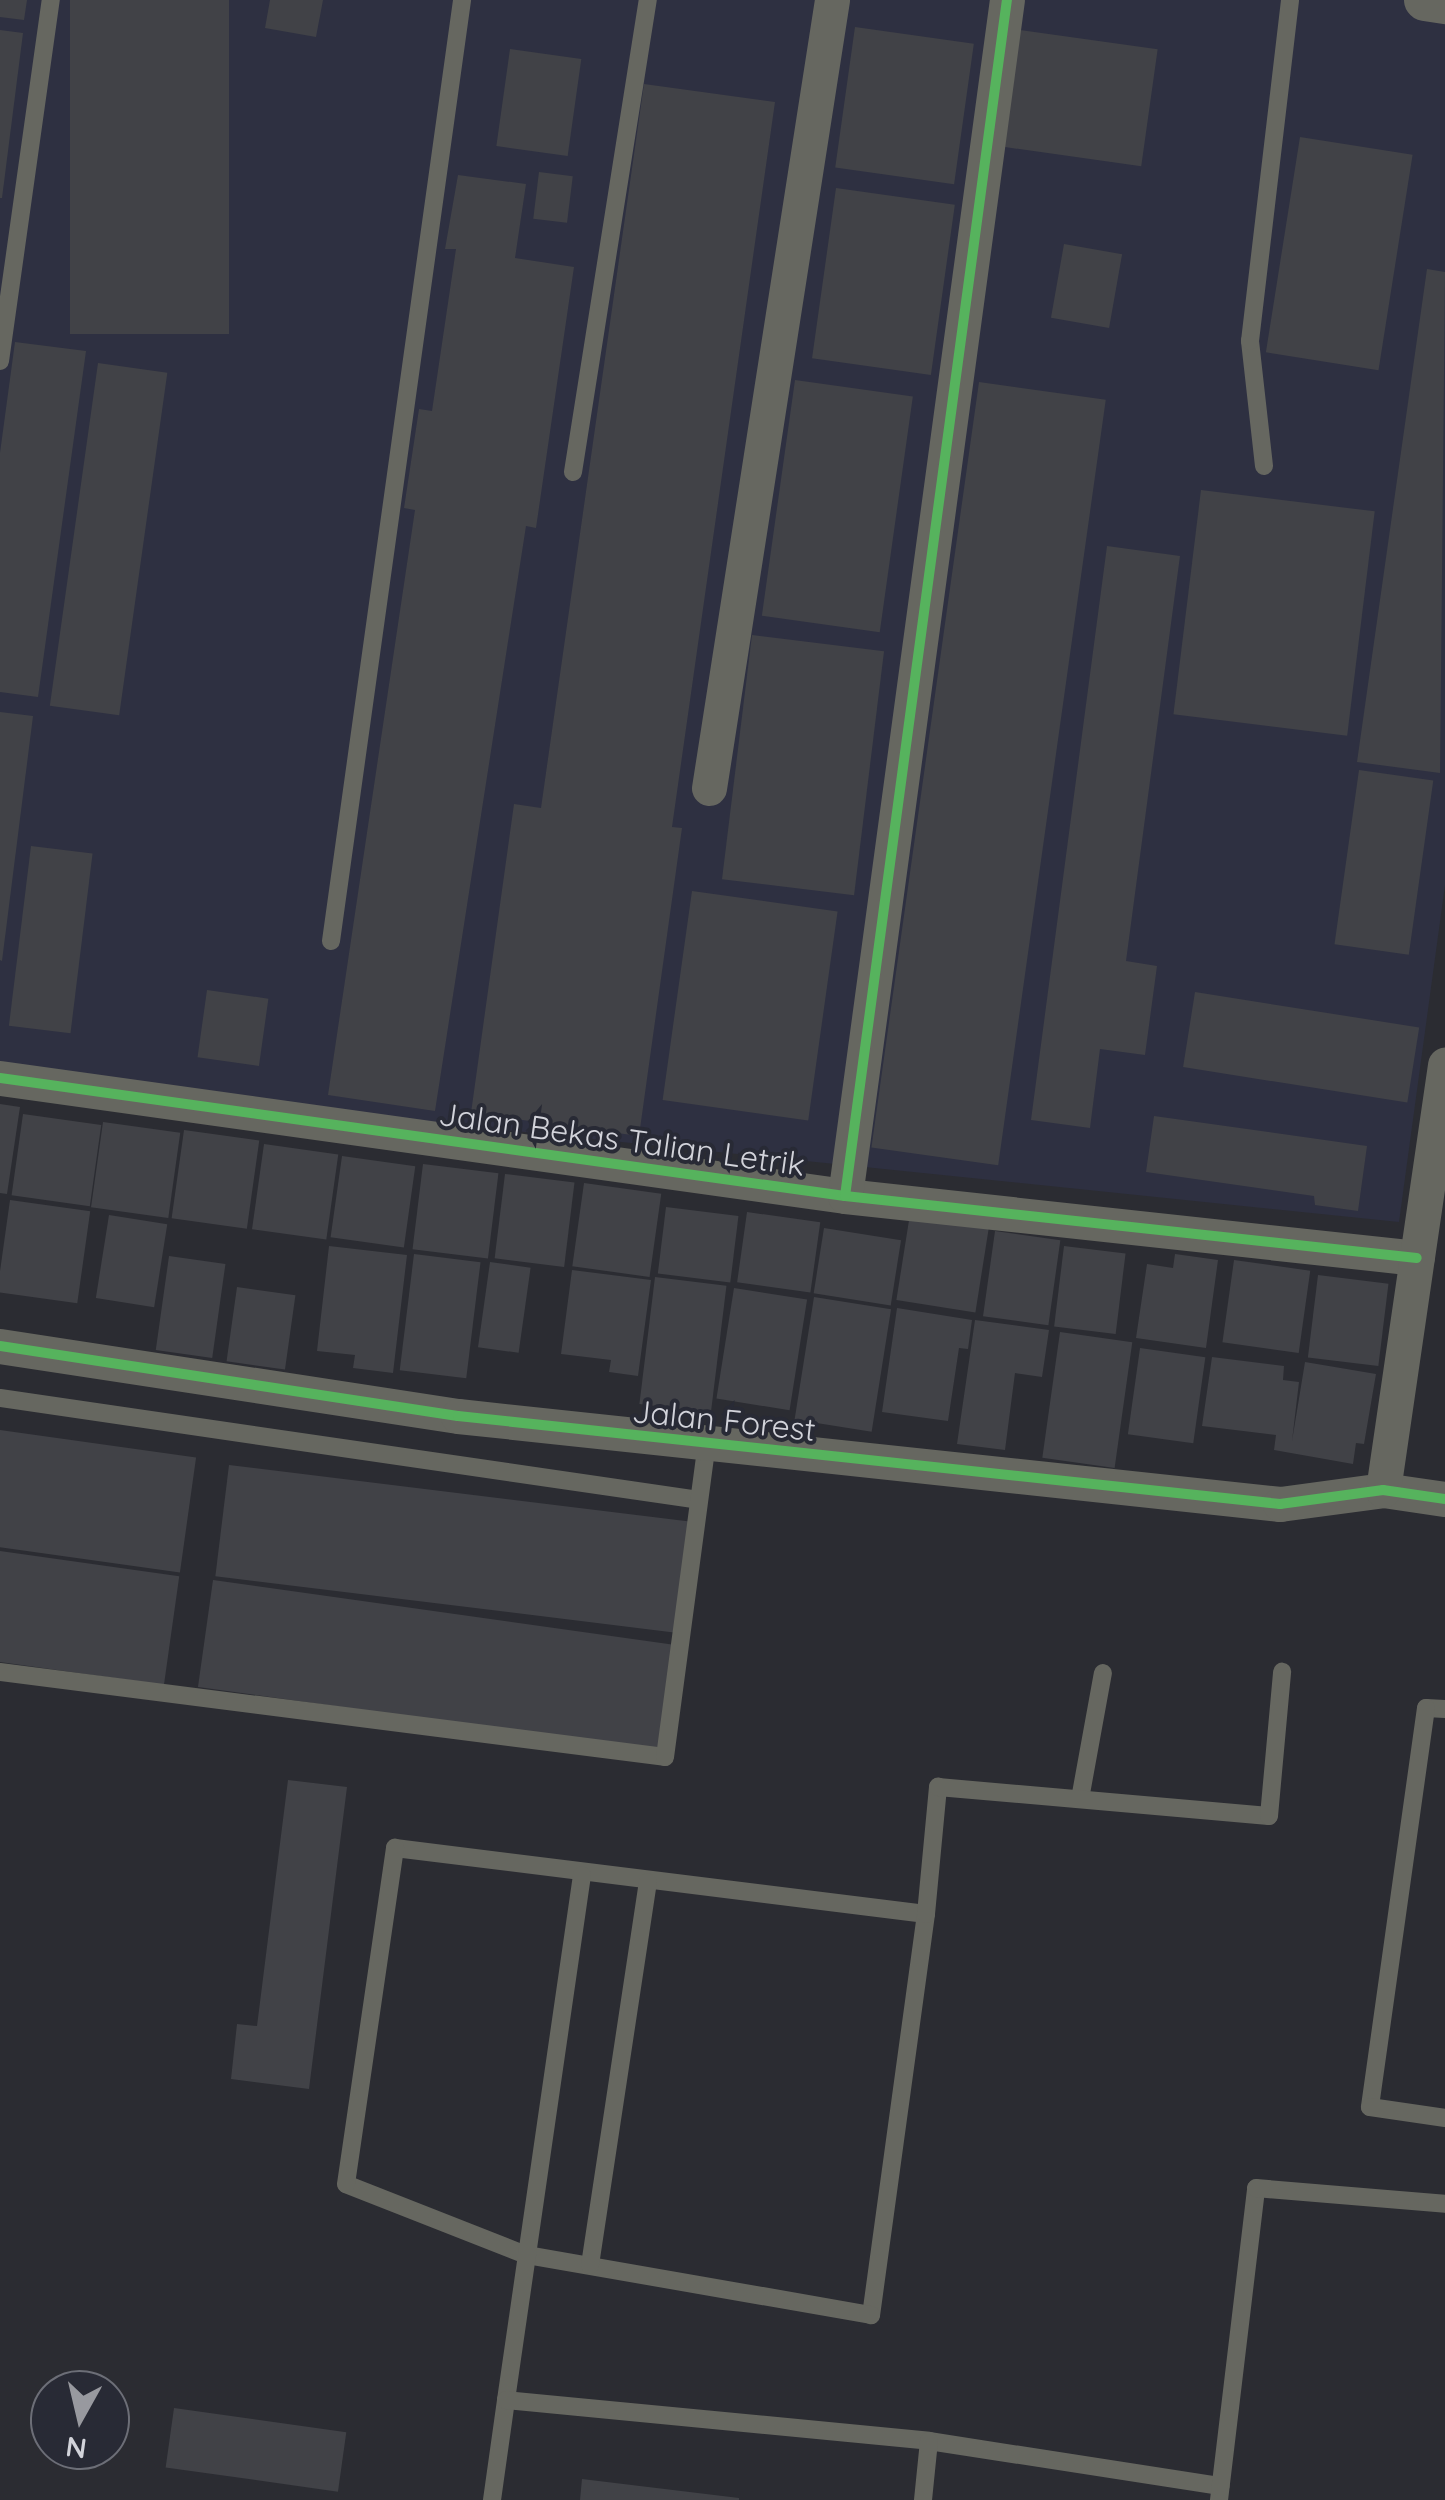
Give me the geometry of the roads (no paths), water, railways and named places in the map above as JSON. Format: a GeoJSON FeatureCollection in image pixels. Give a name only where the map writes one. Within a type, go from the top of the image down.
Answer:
{"type":"FeatureCollection","features":[{"type":"Feature","properties":{"kind":"street"},"geometry":{"type":"LineString","coordinates":[[710,788],[832,0]]}},
{"type":"Feature","properties":{"kind":"street"},"geometry":{"type":"LineString","coordinates":[[845,1196],[1007,0]]}},
{"type":"Feature","properties":{"kind":"street"},"geometry":{"type":"LineString","coordinates":[[1425,0],[1445,3]]}},
{"type":"Feature","properties":{"kind":"street"},"geometry":{"type":"LineString","coordinates":[[1383,1490],[1445,1064]]}},
{"type":"Feature","properties":{"kind":"street","name":"Jalan Bekas Talian Letrik"},"geometry":{"type":"LineString","coordinates":[[0,1078],[845,1196],[1417,1258]]}},
{"type":"Feature","properties":{"kind":"street","name":"Jalan Forest"},"geometry":{"type":"LineString","coordinates":[[0,1346],[458,1416],[1280,1504],[1383,1490],[1445,1499]]}},
{"type":"Feature","properties":{"kind":"lane"},"geometry":{"type":"LineString","coordinates":[[0,361],[10,224],[52,0]]}},
{"type":"Feature","properties":{"kind":"lane"},"geometry":{"type":"LineString","coordinates":[[332,941],[462,0]]}},
{"type":"Feature","properties":{"kind":"lane"},"geometry":{"type":"LineString","coordinates":[[572,472],[648,0]]}},
{"type":"Feature","properties":{"kind":"lane"},"geometry":{"type":"LineString","coordinates":[[1264,466],[1250,341],[1290,0]]}},
{"type":"Feature","properties":{"kind":"lane"},"geometry":{"type":"LineString","coordinates":[[0,1398],[699,1500]]}},
{"type":"Feature","properties":{"kind":"lane"},"geometry":{"type":"LineString","coordinates":[[0,1672],[665,1758],[707,1443]]}},
{"type":"Feature","properties":{"kind":"lane"},"geometry":{"type":"LineString","coordinates":[[926,1914],[582,1875],[395,1848],[346,2184],[526,2254],[871,2315],[926,1914],[938,1787],[1269,1816],[1282,1672]]}},
{"type":"Feature","properties":{"kind":"lane"},"geometry":{"type":"LineString","coordinates":[[1080,1799],[1103,1673]]}},
{"type":"Feature","properties":{"kind":"lane"},"geometry":{"type":"LineString","coordinates":[[1445,1709],[1426,1708],[1370,2106],[1445,2118]]}},
{"type":"Feature","properties":{"kind":"lane"},"geometry":{"type":"LineString","coordinates":[[492,2500],[582,1875]]}},
{"type":"Feature","properties":{"kind":"lane"},"geometry":{"type":"LineString","coordinates":[[590,2266],[648,1882]]}},
{"type":"Feature","properties":{"kind":"lane"},"geometry":{"type":"LineString","coordinates":[[506,2400],[930,2442],[1220,2493],[1256,2188],[1445,2204]]}},
{"type":"Feature","properties":{"kind":"lane"},"geometry":{"type":"LineString","coordinates":[[922,2500],[930,2442]]}}]}
